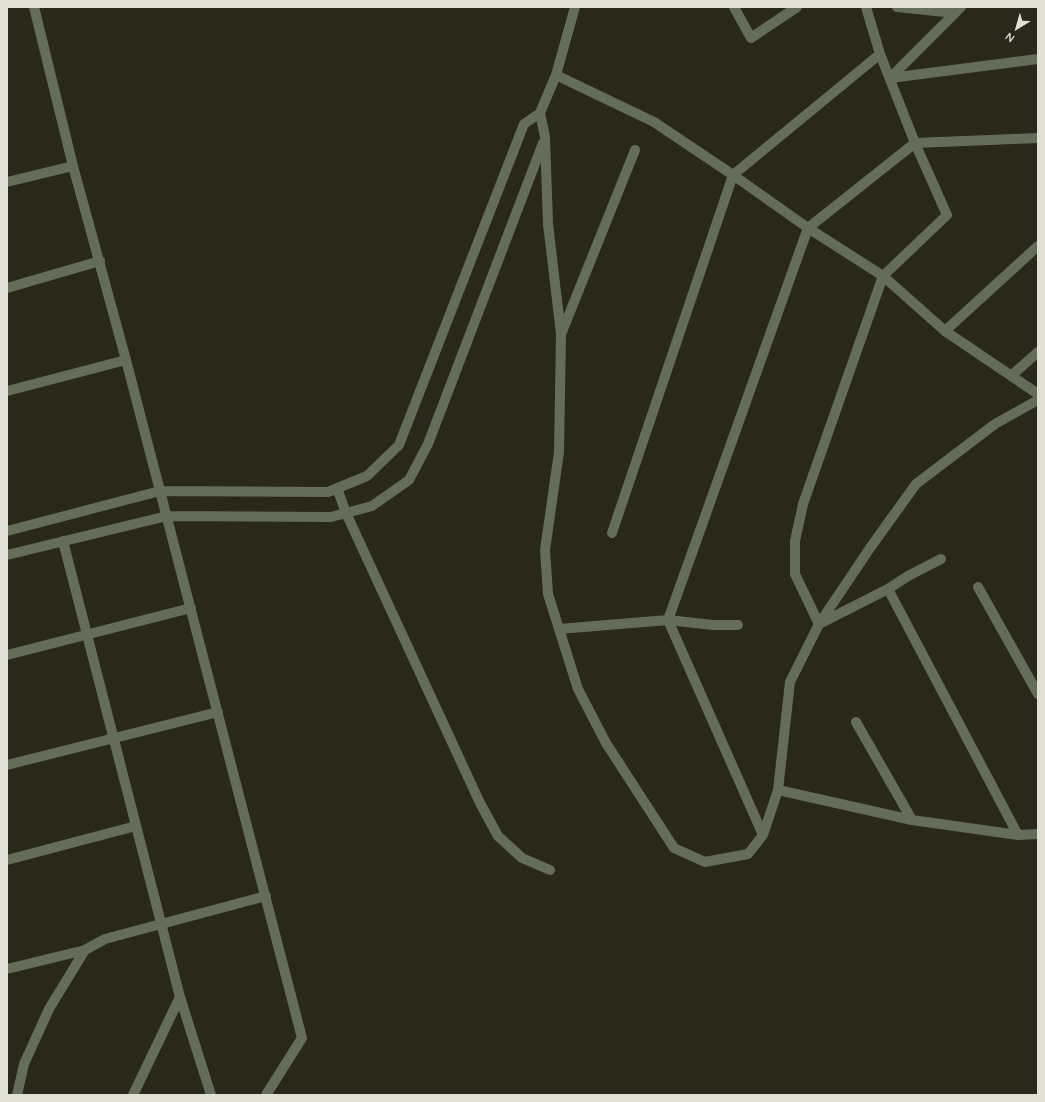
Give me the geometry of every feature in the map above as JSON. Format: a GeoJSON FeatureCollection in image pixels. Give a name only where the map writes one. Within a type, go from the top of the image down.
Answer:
{"type":"FeatureCollection","features":[{"type":"Feature","properties":{"kind":"street"},"geometry":{"type":"LineString","coordinates":[[34,7],[73,166],[100,261],[167,516],[302,1038],[266,1095]]}},
{"type":"Feature","properties":{"kind":"street"},"geometry":{"type":"LineString","coordinates":[[7,531],[160,491],[328,492],[367,476],[399,445],[524,124],[540,112],[556,75],[575,7]]}},
{"type":"Feature","properties":{"kind":"street"},"geometry":{"type":"LineString","coordinates":[[734,7],[751,38],[797,7]]}},
{"type":"Feature","properties":{"kind":"street"},"geometry":{"type":"LineString","coordinates":[[819,624],[795,574],[795,540],[804,504],[883,276],[946,215],[915,143],[880,54],[866,7]]}},
{"type":"Feature","properties":{"kind":"street"},"geometry":{"type":"LineString","coordinates":[[896,7],[958,10]]}},
{"type":"Feature","properties":{"kind":"street"},"geometry":{"type":"LineString","coordinates":[[890,78],[958,10]]}},
{"type":"Feature","properties":{"kind":"street"},"geometry":{"type":"LineString","coordinates":[[612,533],[733,175],[880,54]]}},
{"type":"Feature","properties":{"kind":"street"},"geometry":{"type":"LineString","coordinates":[[890,78],[1038,60]]}},
{"type":"Feature","properties":{"kind":"street"},"geometry":{"type":"LineString","coordinates":[[556,75],[654,122],[808,228],[883,276],[945,331],[1038,394]]}},
{"type":"Feature","properties":{"kind":"street"},"geometry":{"type":"LineString","coordinates":[[540,112],[545,137],[548,224],[561,334],[560,452],[545,550],[548,594],[578,689],[606,742],[674,848],[704,862],[748,854],[763,835],[778,790],[790,682],[819,624],[870,548],[916,484],[995,424],[1038,400]]}},
{"type":"Feature","properties":{"kind":"street"},"geometry":{"type":"LineString","coordinates":[[7,555],[167,516],[331,517],[372,506],[409,480],[428,444],[545,137]]}},
{"type":"Feature","properties":{"kind":"street"},"geometry":{"type":"LineString","coordinates":[[763,835],[668,620],[808,228],[915,143],[1038,138]]}},
{"type":"Feature","properties":{"kind":"street"},"geometry":{"type":"LineString","coordinates":[[561,334],[635,150]]}},
{"type":"Feature","properties":{"kind":"street"},"geometry":{"type":"LineString","coordinates":[[7,182],[73,166]]}},
{"type":"Feature","properties":{"kind":"street"},"geometry":{"type":"LineString","coordinates":[[945,331],[1038,246]]}},
{"type":"Feature","properties":{"kind":"street"},"geometry":{"type":"LineString","coordinates":[[7,288],[100,261]]}},
{"type":"Feature","properties":{"kind":"street"},"geometry":{"type":"LineString","coordinates":[[1011,376],[1038,352]]}},
{"type":"Feature","properties":{"kind":"street"},"geometry":{"type":"LineString","coordinates":[[7,391],[126,360]]}},
{"type":"Feature","properties":{"kind":"street"},"geometry":{"type":"LineString","coordinates":[[338,488],[346,513],[483,810],[498,836],[522,858],[550,870]]}},
{"type":"Feature","properties":{"kind":"street"},"geometry":{"type":"LineString","coordinates":[[63,541],[180,997],[211,1095]]}},
{"type":"Feature","properties":{"kind":"street"},"geometry":{"type":"LineString","coordinates":[[819,624],[941,559]]}},
{"type":"Feature","properties":{"kind":"street"},"geometry":{"type":"LineString","coordinates":[[978,587],[1038,694]]}},
{"type":"Feature","properties":{"kind":"street"},"geometry":{"type":"LineString","coordinates":[[888,588],[1018,836]]}},
{"type":"Feature","properties":{"kind":"street"},"geometry":{"type":"LineString","coordinates":[[7,655],[191,608]]}},
{"type":"Feature","properties":{"kind":"street"},"geometry":{"type":"LineString","coordinates":[[559,629],[668,620],[713,625],[738,625]]}},
{"type":"Feature","properties":{"kind":"street"},"geometry":{"type":"LineString","coordinates":[[7,766],[218,712]]}},
{"type":"Feature","properties":{"kind":"street"},"geometry":{"type":"LineString","coordinates":[[856,722],[912,820]]}},
{"type":"Feature","properties":{"kind":"street"},"geometry":{"type":"LineString","coordinates":[[778,790],[912,820],[1018,836],[1038,834]]}},
{"type":"Feature","properties":{"kind":"street"},"geometry":{"type":"LineString","coordinates":[[7,860],[136,826]]}},
{"type":"Feature","properties":{"kind":"street"},"geometry":{"type":"LineString","coordinates":[[7,969],[85,950],[105,939],[266,896]]}},
{"type":"Feature","properties":{"kind":"street"},"geometry":{"type":"LineString","coordinates":[[17,1095],[24,1064],[49,1009],[85,950]]}},
{"type":"Feature","properties":{"kind":"street"},"geometry":{"type":"LineString","coordinates":[[133,1095],[180,997]]}}]}
